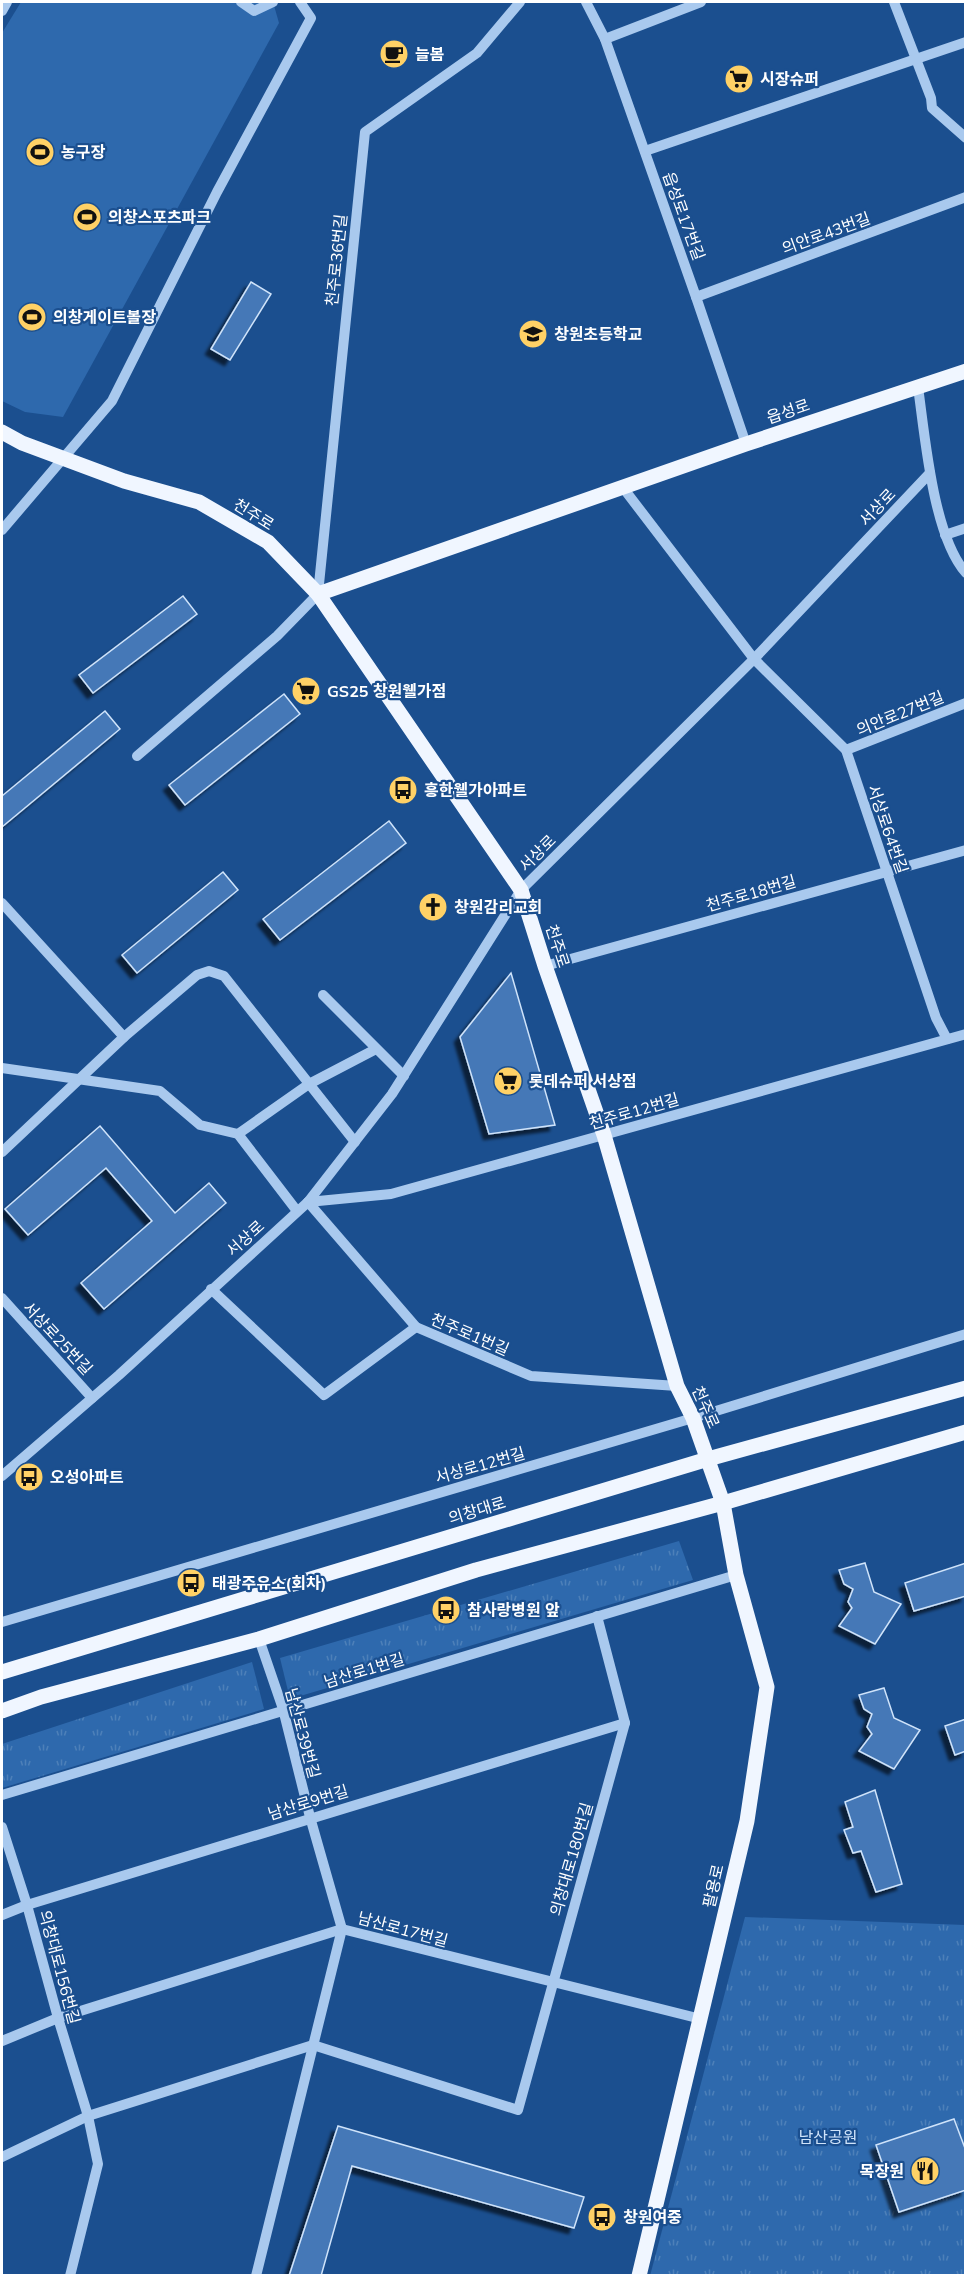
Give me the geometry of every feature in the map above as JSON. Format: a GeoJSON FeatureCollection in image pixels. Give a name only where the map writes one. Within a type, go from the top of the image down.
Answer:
{"type":"FeatureCollection","features":[{"type":"Feature","properties":{"kind":"main road","name":"읍성로"},"geometry":{"type":"LineString","coordinates":[[318,594],[624,489],[746,444],[966,370]]}},
{"type":"Feature","properties":{"kind":"main road","name":"천주로"},"geometry":{"type":"LineString","coordinates":[[2,432],[22,443],[124,481],[200,502],[268,542],[318,594],[521,891],[604,1136],[677,1386],[693,1418],[723,1503]]}},
{"type":"Feature","properties":{"kind":"main road","name":"의창대로"},"geometry":{"type":"LineString","coordinates":[[2,1672],[708,1459],[966,1388]]}},
{"type":"Feature","properties":{"kind":"main road"},"geometry":{"type":"LineString","coordinates":[[2,1711],[41,1697],[259,1639],[476,1570],[723,1503],[966,1432]]}},
{"type":"Feature","properties":{"kind":"main road","name":"팔용로"},"geometry":{"type":"LineString","coordinates":[[639,2276],[747,1821],[767,1687],[735,1575],[723,1503]]}},
{"type":"Feature","properties":{"kind":"street"},"geometry":{"type":"LineString","coordinates":[[2,11],[7,2]]}},
{"type":"Feature","properties":{"kind":"street"},"geometry":{"type":"LineString","coordinates":[[241,2],[254,11],[273,2]]}},
{"type":"Feature","properties":{"kind":"street"},"geometry":{"type":"LineString","coordinates":[[2,530],[112,401],[217,192],[310,18],[300,2]]}},
{"type":"Feature","properties":{"kind":"street","name":"천주로36번길"},"geometry":{"type":"LineString","coordinates":[[318,594],[365,132],[477,53],[520,2]]}},
{"type":"Feature","properties":{"kind":"street","name":"읍성로17번길"},"geometry":{"type":"LineString","coordinates":[[586,2],[604,39],[645,151],[746,444]]}},
{"type":"Feature","properties":{"kind":"street"},"geometry":{"type":"LineString","coordinates":[[604,39],[701,2]]}},
{"type":"Feature","properties":{"kind":"street"},"geometry":{"type":"LineString","coordinates":[[894,2],[932,98],[932,108],[966,138]]}},
{"type":"Feature","properties":{"kind":"street"},"geometry":{"type":"LineString","coordinates":[[645,151],[966,42]]}},
{"type":"Feature","properties":{"kind":"street","name":"의안로43번길"},"geometry":{"type":"LineString","coordinates":[[696,297],[966,197]]}},
{"type":"Feature","properties":{"kind":"street"},"geometry":{"type":"LineString","coordinates":[[918,387],[930,473],[945,535],[966,573]]}},
{"type":"Feature","properties":{"kind":"street","name":"서상로"},"geometry":{"type":"LineString","coordinates":[[2,1476],[92,1398],[308,1202],[404,1076],[521,891],[754,659],[930,473]]}},
{"type":"Feature","properties":{"kind":"street"},"geometry":{"type":"LineString","coordinates":[[624,489],[754,659]]}},
{"type":"Feature","properties":{"kind":"street"},"geometry":{"type":"LineString","coordinates":[[945,535],[966,528]]}},
{"type":"Feature","properties":{"kind":"street"},"geometry":{"type":"LineString","coordinates":[[137,756],[278,636],[318,594]]}},
{"type":"Feature","properties":{"kind":"street","name":"서상로64번길"},"geometry":{"type":"LineString","coordinates":[[754,659],[846,750],[936,1018],[947,1039]]}},
{"type":"Feature","properties":{"kind":"street","name":"의안로27번길"},"geometry":{"type":"LineString","coordinates":[[846,750],[966,703]]}},
{"type":"Feature","properties":{"kind":"street","name":"천주로18번길"},"geometry":{"type":"LineString","coordinates":[[545,966],[966,849]]}},
{"type":"Feature","properties":{"kind":"street"},"geometry":{"type":"LineString","coordinates":[[2,903],[124,1037]]}},
{"type":"Feature","properties":{"kind":"street"},"geometry":{"type":"LineString","coordinates":[[2,1152],[124,1037],[197,975],[209,971],[224,976],[355,1142]]}},
{"type":"Feature","properties":{"kind":"street"},"geometry":{"type":"LineString","coordinates":[[323,995],[404,1076]]}},
{"type":"Feature","properties":{"kind":"street","name":"천주로12번길"},"geometry":{"type":"LineString","coordinates":[[308,1202],[391,1194],[966,1034]]}},
{"type":"Feature","properties":{"kind":"street"},"geometry":{"type":"LineString","coordinates":[[238,1134],[309,1084],[376,1049]]}},
{"type":"Feature","properties":{"kind":"street"},"geometry":{"type":"LineString","coordinates":[[2,1068],[160,1091],[200,1125],[238,1134],[297,1211]]}},
{"type":"Feature","properties":{"kind":"street","name":"천주로1번길"},"geometry":{"type":"LineString","coordinates":[[308,1202],[416,1328],[531,1376],[677,1386]]}},
{"type":"Feature","properties":{"kind":"street"},"geometry":{"type":"LineString","coordinates":[[211,1290],[324,1395],[416,1328]]}},
{"type":"Feature","properties":{"kind":"street","name":"서상로25번길"},"geometry":{"type":"LineString","coordinates":[[2,1298],[92,1398]]}},
{"type":"Feature","properties":{"kind":"street","name":"서상로12번길"},"geometry":{"type":"LineString","coordinates":[[2,1622],[693,1418],[966,1334]]}},
{"type":"Feature","properties":{"kind":"street","name":"남산로1번길"},"geometry":{"type":"LineString","coordinates":[[2,1795],[735,1575]]}},
{"type":"Feature","properties":{"kind":"street"},"geometry":{"type":"LineString","coordinates":[[597,1616],[625,1723]]}},
{"type":"Feature","properties":{"kind":"street","name":"남산로39번길"},"geometry":{"type":"LineString","coordinates":[[256,2276],[342,1929],[310,1817],[283,1709],[259,1639]]}},
{"type":"Feature","properties":{"kind":"street","name":"남산로9번길"},"geometry":{"type":"LineString","coordinates":[[2,1915],[27,1905],[310,1817],[625,1723]]}},
{"type":"Feature","properties":{"kind":"street","name":"의창대로180번길"},"geometry":{"type":"LineString","coordinates":[[313,2045],[518,2110],[625,1723]]}},
{"type":"Feature","properties":{"kind":"street","name":"의창대로156번길"},"geometry":{"type":"LineString","coordinates":[[2,1827],[88,2116],[98,2164],[70,2276]]}},
{"type":"Feature","properties":{"kind":"street","name":"남산로17번길"},"geometry":{"type":"LineString","coordinates":[[2,2042],[58,2018],[342,1929],[701,2019]]}},
{"type":"Feature","properties":{"kind":"street"},"geometry":{"type":"LineString","coordinates":[[2,2157],[88,2116],[313,2045]]}},
{"type":"Feature","properties":{"kind":"green space","name":"의창스포츠파크"},"geometry":{"type":"Polygon","coordinates":[[[21,2],[273,2],[279,23],[63,417],[25,412],[2,401],[2,33],[21,2]]]}},
{"type":"Feature","properties":{"kind":"green space"},"geometry":{"type":"Polygon","coordinates":[[[679,1541],[693,1580],[290,1699],[280,1658],[679,1541]]]}},
{"type":"Feature","properties":{"kind":"green space"},"geometry":{"type":"Polygon","coordinates":[[[252,1662],[264,1709],[2,1788],[2,1744],[252,1662]]]}},
{"type":"Feature","properties":{"kind":"green space","name":"남산공원"},"geometry":{"type":"Polygon","coordinates":[[[745,1917],[965,1925],[965,2275],[650,2276],[745,1917]]]}},
{"type":"Feature","properties":{"kind":"building"},"geometry":{"type":"Polygon","coordinates":[[[251,282],[271,294],[230,360],[211,349],[251,282]]]}},
{"type":"Feature","properties":{"kind":"building"},"geometry":{"type":"Polygon","coordinates":[[[183,596],[197,614],[93,693],[79,675],[183,596]]]}},
{"type":"Feature","properties":{"kind":"building"},"geometry":{"type":"Polygon","coordinates":[[[284,694],[300,714],[185,805],[169,785],[284,694]]]}},
{"type":"Feature","properties":{"kind":"building"},"geometry":{"type":"Polygon","coordinates":[[[105,711],[120,729],[2,827],[2,796],[105,711]]]}},
{"type":"Feature","properties":{"kind":"building"},"geometry":{"type":"Polygon","coordinates":[[[389,821],[406,843],[280,940],[263,919],[389,821]]]}},
{"type":"Feature","properties":{"kind":"building"},"geometry":{"type":"Polygon","coordinates":[[[223,872],[238,890],[137,973],[122,955],[223,872]]]}},
{"type":"Feature","properties":{"kind":"building","name":"롯데슈퍼 서상점"},"geometry":{"type":"Polygon","coordinates":[[[511,973],[555,1125],[489,1134],[460,1037],[511,973]]]}},
{"type":"Feature","properties":{"kind":"building"},"geometry":{"type":"Polygon","coordinates":[[[100,1126],[175,1213],[209,1183],[226,1203],[104,1309],[81,1283],[152,1221],[106,1168],[28,1235],[5,1209],[100,1126]]]}},
{"type":"Feature","properties":{"kind":"building"},"geometry":{"type":"Polygon","coordinates":[[[865,1563],[874,1592],[901,1604],[875,1644],[839,1626],[852,1608],[848,1602],[853,1589],[844,1584],[839,1570],[865,1563]]]}},
{"type":"Feature","properties":{"kind":"building"},"geometry":{"type":"Polygon","coordinates":[[[966,1563],[966,1596],[914,1611],[905,1583],[966,1563]]]}},
{"type":"Feature","properties":{"kind":"building"},"geometry":{"type":"Polygon","coordinates":[[[884,1688],[894,1718],[920,1730],[894,1769],[859,1751],[872,1734],[867,1727],[872,1714],[864,1709],[859,1695],[884,1688]]]}},
{"type":"Feature","properties":{"kind":"building"},"geometry":{"type":"Polygon","coordinates":[[[966,1719],[966,1751],[955,1755],[945,1726],[966,1719]]]}},
{"type":"Feature","properties":{"kind":"building"},"geometry":{"type":"Polygon","coordinates":[[[875,1790],[902,1884],[876,1892],[861,1851],[853,1853],[844,1830],[853,1827],[845,1802],[875,1790]]]}},
{"type":"Feature","properties":{"kind":"building","name":"목장원"},"geometry":{"type":"Polygon","coordinates":[[[954,2119],[966,2151],[966,2190],[899,2212],[876,2145],[954,2119]]]}},
{"type":"Feature","properties":{"kind":"building"},"geometry":{"type":"Polygon","coordinates":[[[338,2126],[584,2197],[574,2228],[352,2166],[321,2276],[289,2276],[338,2126]]]}},
{"type":"Feature","properties":{"kind":"place","name":"늘봄"},"geometry":{"type":"Point","coordinates":[394,54]}},
{"type":"Feature","properties":{"kind":"place","name":"시장슈퍼"},"geometry":{"type":"Point","coordinates":[739,79]}},
{"type":"Feature","properties":{"kind":"place","name":"농구장"},"geometry":{"type":"Point","coordinates":[40,152]}},
{"type":"Feature","properties":{"kind":"place","name":"의창스포츠파크"},"geometry":{"type":"Point","coordinates":[87,217]}},
{"type":"Feature","properties":{"kind":"place","name":"의창게이트볼장"},"geometry":{"type":"Point","coordinates":[32,317]}},
{"type":"Feature","properties":{"kind":"place","name":"창원초등학교"},"geometry":{"type":"Point","coordinates":[533,334]}},
{"type":"Feature","properties":{"kind":"place","name":"GS25 창원웰가점"},"geometry":{"type":"Point","coordinates":[306,691]}},
{"type":"Feature","properties":{"kind":"place","name":"흥한웰가아파트"},"geometry":{"type":"Point","coordinates":[403,790]}},
{"type":"Feature","properties":{"kind":"place","name":"창원감리교회"},"geometry":{"type":"Point","coordinates":[433,907]}},
{"type":"Feature","properties":{"kind":"place","name":"롯데슈퍼 서상점"},"geometry":{"type":"Point","coordinates":[508,1081]}},
{"type":"Feature","properties":{"kind":"place","name":"오성아파트"},"geometry":{"type":"Point","coordinates":[29,1477]}},
{"type":"Feature","properties":{"kind":"place","name":"태광주유소(회차)"},"geometry":{"type":"Point","coordinates":[191,1583]}},
{"type":"Feature","properties":{"kind":"place","name":"참사랑병원 앞"},"geometry":{"type":"Point","coordinates":[446,1610]}},
{"type":"Feature","properties":{"kind":"place","name":"목장원"},"geometry":{"type":"Point","coordinates":[925,2171]}},
{"type":"Feature","properties":{"kind":"place","name":"창원여중"},"geometry":{"type":"Point","coordinates":[602,2217]}}]}
